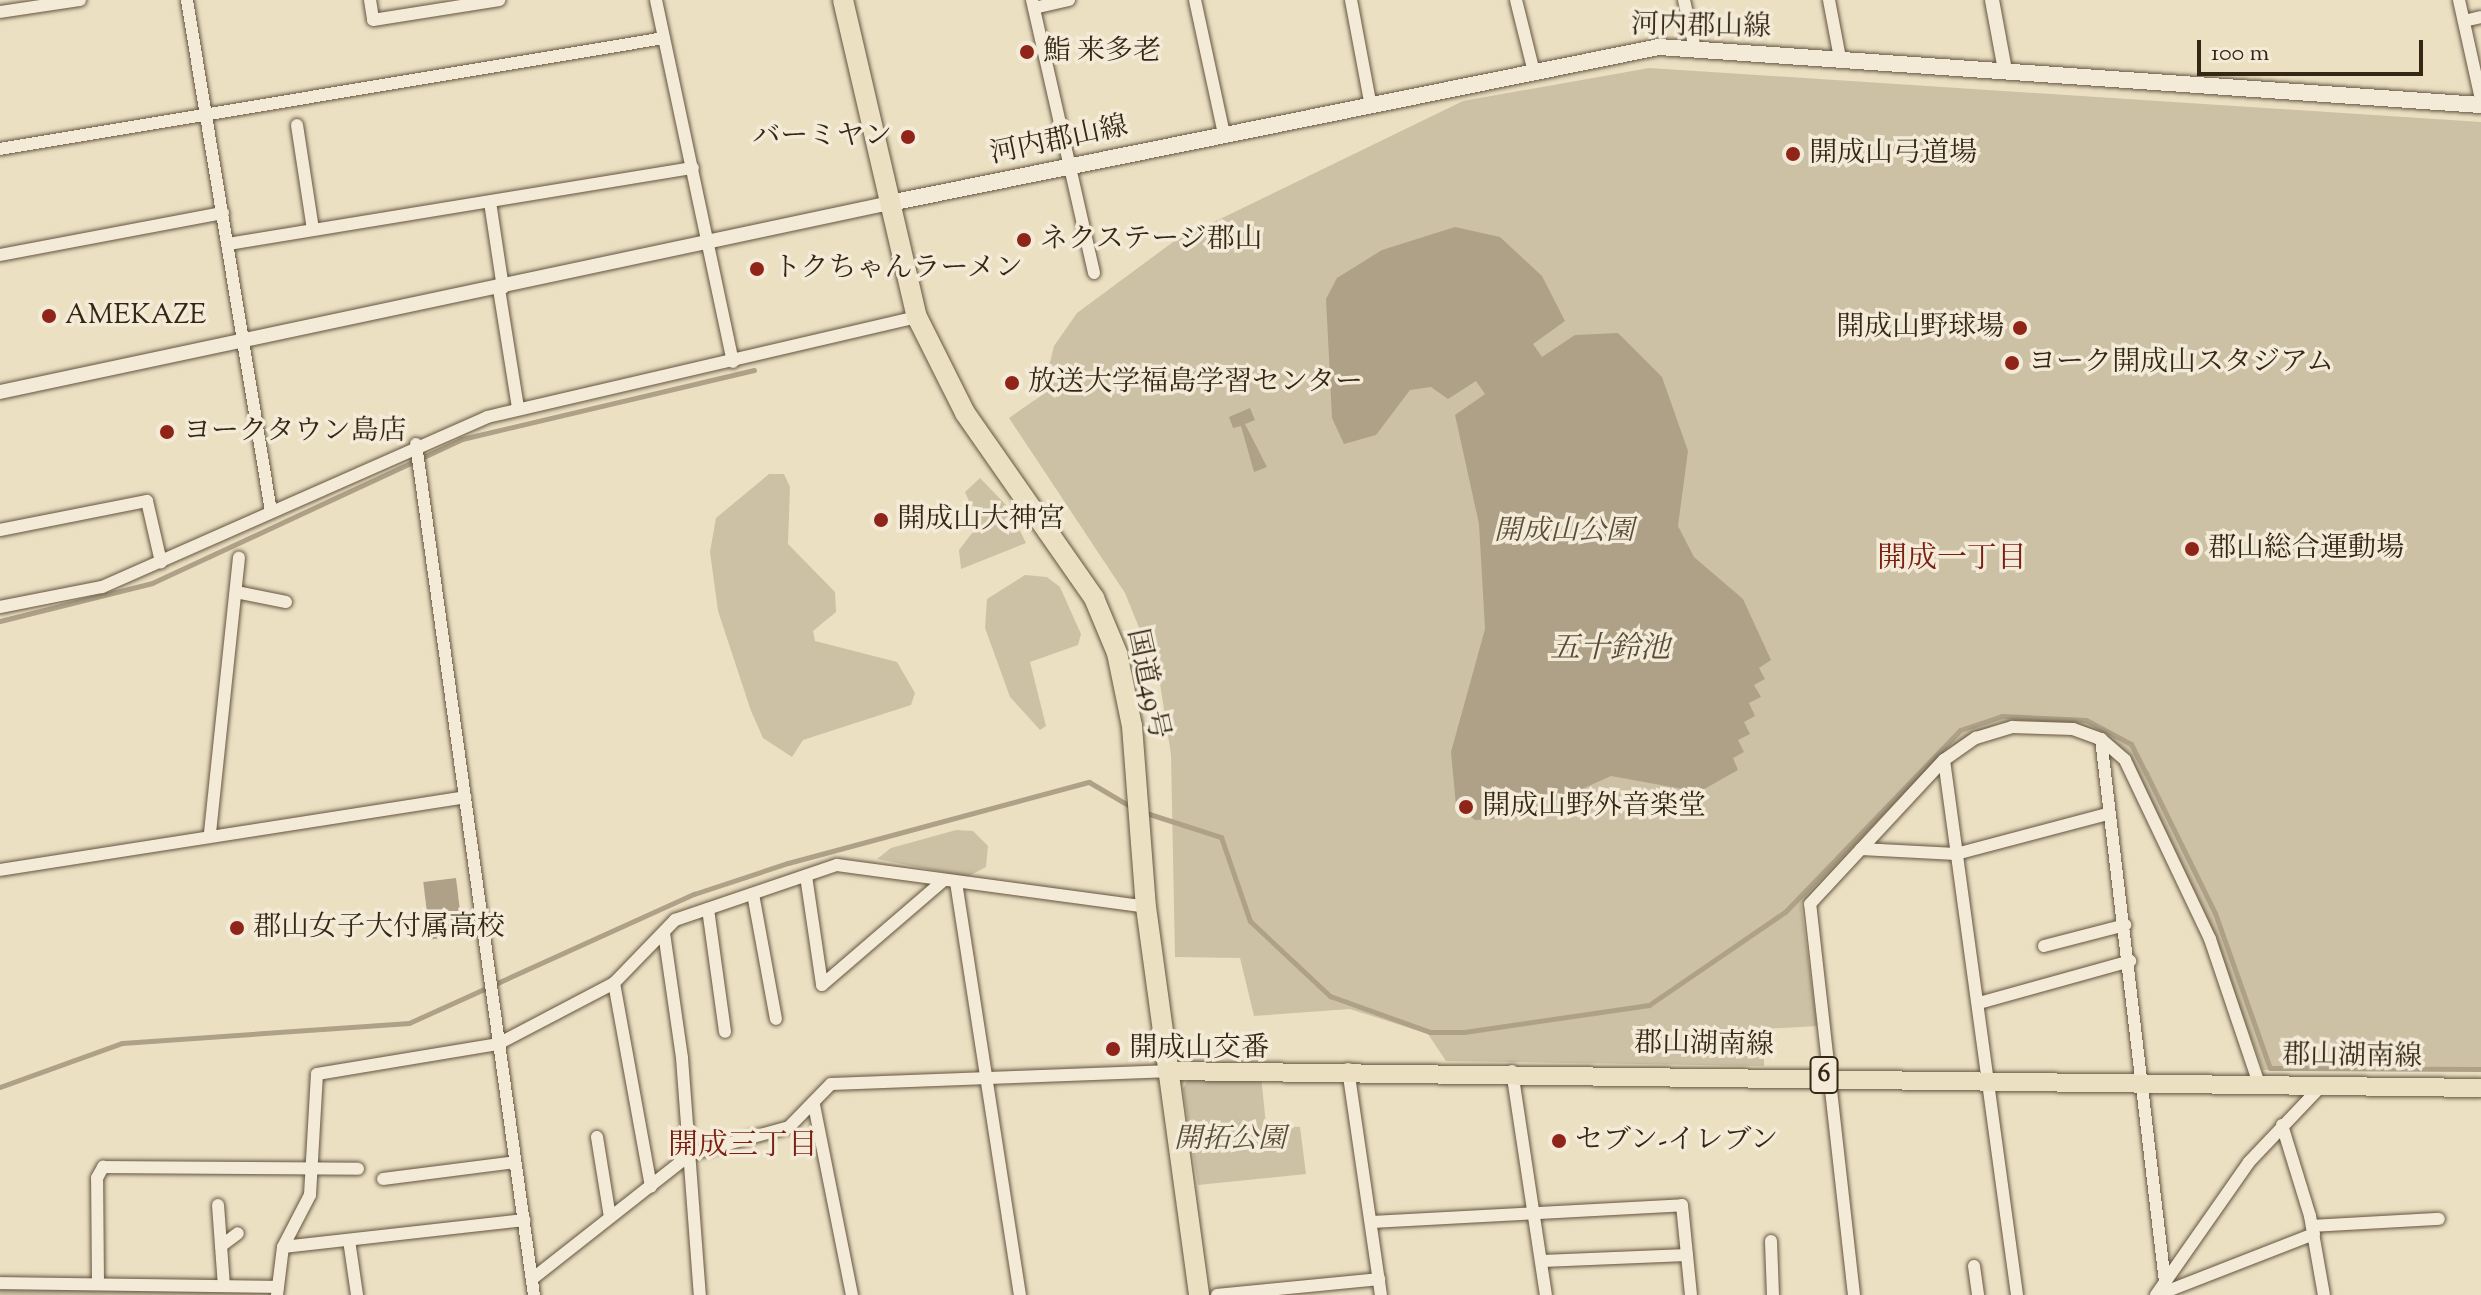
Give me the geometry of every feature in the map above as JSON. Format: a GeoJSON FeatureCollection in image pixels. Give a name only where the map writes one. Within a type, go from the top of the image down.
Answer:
{"type":"FeatureCollection","features":[{"type":"Feature","properties":{"kind":"highway","name":"国道49号"},"geometry":{"type":"LineString","coordinates":[[843,0],[885,204],[917,317],[965,413],[1094,598],[1113,640],[1132,726],[1146,907],[1199,1295]]}},
{"type":"Feature","properties":{"kind":"main road","name":"河内郡山線"},"geometry":{"type":"LineString","coordinates":[[885,204],[1611,52],[1695,49],[2481,102]]}},
{"type":"Feature","properties":{"kind":"main road","name":"郡山湖南線"},"geometry":{"type":"LineString","coordinates":[[1166,1071],[1348,1069],[1831,1075],[2481,1088]]}},
{"type":"Feature","properties":{"kind":"street"},"geometry":{"type":"LineString","coordinates":[[0,12],[80,0]]}},
{"type":"Feature","properties":{"kind":"street"},"geometry":{"type":"LineString","coordinates":[[187,0],[271,511]]}},
{"type":"Feature","properties":{"kind":"street"},"geometry":{"type":"LineString","coordinates":[[370,0],[373,20],[499,0]]}},
{"type":"Feature","properties":{"kind":"street"},"geometry":{"type":"LineString","coordinates":[[656,0],[733,362]]}},
{"type":"Feature","properties":{"kind":"street"},"geometry":{"type":"LineString","coordinates":[[1069,0],[1033,4],[1094,273]]}},
{"type":"Feature","properties":{"kind":"street"},"geometry":{"type":"LineString","coordinates":[[1195,0],[1224,134]]}},
{"type":"Feature","properties":{"kind":"street"},"geometry":{"type":"LineString","coordinates":[[1351,0],[1370,102]]}},
{"type":"Feature","properties":{"kind":"street"},"geometry":{"type":"LineString","coordinates":[[1516,0],[1533,68]]}},
{"type":"Feature","properties":{"kind":"street"},"geometry":{"type":"LineString","coordinates":[[1684,0],[1695,49]]}},
{"type":"Feature","properties":{"kind":"street"},"geometry":{"type":"LineString","coordinates":[[1829,0],[1840,58]]}},
{"type":"Feature","properties":{"kind":"street"},"geometry":{"type":"LineString","coordinates":[[1992,0],[2005,70]]}},
{"type":"Feature","properties":{"kind":"street"},"geometry":{"type":"LineString","coordinates":[[2459,0],[2481,102]]}},
{"type":"Feature","properties":{"kind":"street"},"geometry":{"type":"LineString","coordinates":[[2464,21],[2481,17]]}},
{"type":"Feature","properties":{"kind":"street"},"geometry":{"type":"LineString","coordinates":[[0,149],[664,38]]}},
{"type":"Feature","properties":{"kind":"street"},"geometry":{"type":"LineString","coordinates":[[297,125],[313,229]]}},
{"type":"Feature","properties":{"kind":"street"},"geometry":{"type":"LineString","coordinates":[[228,244],[693,168]]}},
{"type":"Feature","properties":{"kind":"street"},"geometry":{"type":"LineString","coordinates":[[490,202],[518,408]]}},
{"type":"Feature","properties":{"kind":"street"},"geometry":{"type":"LineString","coordinates":[[0,392],[710,244],[885,204]]}},
{"type":"Feature","properties":{"kind":"street"},"geometry":{"type":"LineString","coordinates":[[0,255],[223,213]]}},
{"type":"Feature","properties":{"kind":"street"},"geometry":{"type":"LineString","coordinates":[[0,607],[102,587],[416,444],[518,408],[733,362],[917,317]]}},
{"type":"Feature","properties":{"kind":"street"},"geometry":{"type":"LineString","coordinates":[[416,444],[534,1295]]}},
{"type":"Feature","properties":{"kind":"street"},"geometry":{"type":"LineString","coordinates":[[0,530],[147,501],[161,562]]}},
{"type":"Feature","properties":{"kind":"street"},"geometry":{"type":"LineString","coordinates":[[210,833],[239,558]]}},
{"type":"Feature","properties":{"kind":"street"},"geometry":{"type":"LineString","coordinates":[[236,592],[286,602]]}},
{"type":"Feature","properties":{"kind":"street"},"geometry":{"type":"LineString","coordinates":[[1854,1295],[1810,904],[1944,760],[1976,738],[2012,727],[2073,729],[2101,739],[2125,760],[2194,902],[2259,1084]]}},
{"type":"Feature","properties":{"kind":"street"},"geometry":{"type":"LineString","coordinates":[[2101,739],[2107,814],[2146,1082],[2162,1291]]}},
{"type":"Feature","properties":{"kind":"street"},"geometry":{"type":"LineString","coordinates":[[1944,760],[1990,1078],[2017,1295]]}},
{"type":"Feature","properties":{"kind":"street"},"geometry":{"type":"LineString","coordinates":[[0,870],[210,833],[465,797]]}},
{"type":"Feature","properties":{"kind":"street"},"geometry":{"type":"LineString","coordinates":[[1861,849],[1956,854],[2107,814]]}},
{"type":"Feature","properties":{"kind":"street"},"geometry":{"type":"LineString","coordinates":[[0,1283],[224,1286],[278,1291],[283,1247],[310,1195],[317,1074],[498,1044],[614,983],[675,920],[837,865],[1146,907]]}},
{"type":"Feature","properties":{"kind":"street"},"geometry":{"type":"LineString","coordinates":[[806,876],[822,985],[950,881]]}},
{"type":"Feature","properties":{"kind":"street"},"geometry":{"type":"LineString","coordinates":[[950,881],[1020,1295]]}},
{"type":"Feature","properties":{"kind":"street"},"geometry":{"type":"LineString","coordinates":[[753,894],[776,1019]]}},
{"type":"Feature","properties":{"kind":"street"},"geometry":{"type":"LineString","coordinates":[[708,909],[725,1032]]}},
{"type":"Feature","properties":{"kind":"street"},"geometry":{"type":"LineString","coordinates":[[2044,946],[2125,925]]}},
{"type":"Feature","properties":{"kind":"street"},"geometry":{"type":"LineString","coordinates":[[664,933],[691,1154],[700,1295]]}},
{"type":"Feature","properties":{"kind":"street"},"geometry":{"type":"LineString","coordinates":[[1979,1003],[2130,961]]}},
{"type":"Feature","properties":{"kind":"street"},"geometry":{"type":"LineString","coordinates":[[614,983],[651,1187]]}},
{"type":"Feature","properties":{"kind":"street"},"geometry":{"type":"LineString","coordinates":[[1348,1069],[1373,1222],[1381,1295]]}},
{"type":"Feature","properties":{"kind":"street"},"geometry":{"type":"LineString","coordinates":[[532,1279],[691,1154],[766,1136],[814,1105],[831,1084],[1166,1071]]}},
{"type":"Feature","properties":{"kind":"street"},"geometry":{"type":"LineString","coordinates":[[1512,1071],[1536,1212],[1546,1295]]}},
{"type":"Feature","properties":{"kind":"street"},"geometry":{"type":"LineString","coordinates":[[2162,1291],[2282,1125],[2322,1084]]}},
{"type":"Feature","properties":{"kind":"street"},"geometry":{"type":"LineString","coordinates":[[814,1105],[852,1295]]}},
{"type":"Feature","properties":{"kind":"street"},"geometry":{"type":"LineString","coordinates":[[2282,1125],[2313,1230],[2324,1295]]}},
{"type":"Feature","properties":{"kind":"street"},"geometry":{"type":"LineString","coordinates":[[597,1137],[610,1217]]}},
{"type":"Feature","properties":{"kind":"street"},"geometry":{"type":"LineString","coordinates":[[383,1179],[515,1162]]}},
{"type":"Feature","properties":{"kind":"street"},"geometry":{"type":"LineString","coordinates":[[98,1284],[97,1178],[103,1167],[358,1169]]}},
{"type":"Feature","properties":{"kind":"street"},"geometry":{"type":"LineString","coordinates":[[218,1205],[224,1286]]}},
{"type":"Feature","properties":{"kind":"street"},"geometry":{"type":"LineString","coordinates":[[1373,1222],[1682,1205],[1691,1295]]}},
{"type":"Feature","properties":{"kind":"street"},"geometry":{"type":"LineString","coordinates":[[2162,1291],[2313,1230],[2439,1219]]}},
{"type":"Feature","properties":{"kind":"street"},"geometry":{"type":"LineString","coordinates":[[283,1247],[524,1220]]}},
{"type":"Feature","properties":{"kind":"street"},"geometry":{"type":"LineString","coordinates":[[221,1246],[238,1233]]}},
{"type":"Feature","properties":{"kind":"street"},"geometry":{"type":"LineString","coordinates":[[349,1240],[357,1295]]}},
{"type":"Feature","properties":{"kind":"street"},"geometry":{"type":"LineString","coordinates":[[1771,1241],[1773,1295]]}},
{"type":"Feature","properties":{"kind":"street"},"geometry":{"type":"LineString","coordinates":[[1542,1261],[1687,1255]]}},
{"type":"Feature","properties":{"kind":"street"},"geometry":{"type":"LineString","coordinates":[[1974,1266],[1978,1295]]}},
{"type":"Feature","properties":{"kind":"street"},"geometry":{"type":"LineString","coordinates":[[1217,1295],[1379,1279]]}},
{"type":"Feature","properties":{"kind":"green space","name":"開成山公園"},"geometry":{"type":"Polygon","coordinates":[[[1649,68],[2481,122],[2481,1070],[2263,1070],[2202,907],[2128,753],[2098,731],[2062,723],[1999,723],[1959,741],[1801,904],[1817,1026],[1764,1029],[1764,1066],[1446,1061],[1428,1034],[1350,1009],[1254,1016],[1240,958],[1175,957],[1171,755],[1159,677],[1125,593],[1009,418],[1042,395],[1054,346],[1077,313],[1173,242],[1463,101],[1649,68]]]}},
{"type":"Feature","properties":{"kind":"green space"},"geometry":{"type":"Polygon","coordinates":[[[769,474],[784,474],[790,487],[788,544],[835,592],[836,612],[813,631],[815,641],[897,662],[915,693],[911,705],[803,740],[792,757],[763,738],[751,711],[718,611],[710,552],[716,518],[769,474]]]}},
{"type":"Feature","properties":{"kind":"green space"},"geometry":{"type":"Polygon","coordinates":[[[980,478],[1009,508],[1026,543],[961,569],[959,550],[979,524],[965,492],[980,478]]]}},
{"type":"Feature","properties":{"kind":"green space"},"geometry":{"type":"Polygon","coordinates":[[[1025,575],[1047,577],[1060,587],[1081,634],[1078,645],[1030,662],[1046,726],[1040,730],[1010,697],[985,628],[987,599],[1025,575]]]}},
{"type":"Feature","properties":{"kind":"green space"},"geometry":{"type":"Polygon","coordinates":[[[956,830],[973,831],[988,846],[986,867],[967,877],[877,859],[891,848],[956,830]]]}},
{"type":"Feature","properties":{"kind":"green space","name":"開拓公園"},"geometry":{"type":"Polygon","coordinates":[[[1261,1075],[1266,1125],[1300,1127],[1306,1174],[1198,1185],[1183,1089],[1189,1077],[1261,1075]]]}},
{"type":"Feature","properties":{"kind":"green space"},"geometry":{"type":"Polygon","coordinates":[[[0,1287],[269,1291],[271,1295],[0,1295],[0,1287]]]}},
{"type":"Feature","properties":{"kind":"water","name":"五十鈴池"},"geometry":{"type":"Polygon","coordinates":[[[1455,227],[1500,237],[1542,276],[1565,321],[1533,344],[1542,357],[1575,335],[1618,333],[1662,377],[1688,451],[1678,526],[1694,557],[1743,599],[1771,660],[1759,668],[1765,679],[1754,685],[1761,697],[1749,703],[1755,716],[1744,722],[1750,734],[1738,740],[1744,752],[1733,758],[1738,770],[1699,792],[1611,776],[1517,818],[1475,820],[1456,806],[1451,752],[1485,629],[1479,524],[1455,415],[1485,394],[1476,381],[1448,399],[1431,387],[1410,390],[1376,435],[1344,444],[1332,418],[1326,299],[1337,278],[1382,250],[1455,227]]]}},
{"type":"Feature","properties":{"kind":"water"},"geometry":{"type":"Polygon","coordinates":[[[1250,408],[1255,420],[1245,424],[1267,467],[1254,472],[1241,426],[1233,428],[1229,417],[1250,408]]]}},
{"type":"Feature","properties":{"kind":"water"},"geometry":{"type":"Polygon","coordinates":[[[456,878],[463,936],[430,940],[423,882],[456,878]]]}},
{"type":"Feature","properties":{"kind":"waterway"},"geometry":{"type":"LineString","coordinates":[[0,621],[152,583],[462,439],[754,370]]}},
{"type":"Feature","properties":{"kind":"waterway"},"geometry":{"type":"LineString","coordinates":[[1143,812],[1221,837],[1250,921],[1330,996],[1430,1032],[1464,1032],[1649,1005],[1785,912],[1960,730],[2002,716],[2086,720],[2131,744],[2215,913],[2270,1068],[2481,1069]]}},
{"type":"Feature","properties":{"kind":"waterway"},"geometry":{"type":"LineString","coordinates":[[0,1087],[122,1043],[409,1023],[694,894],[788,863],[1089,782],[1133,808]]}},
{"type":"Feature","properties":{"kind":"place","name":"鮨 来多老"},"geometry":{"type":"Point","coordinates":[1027,52]}},
{"type":"Feature","properties":{"kind":"place","name":"バーミヤン"},"geometry":{"type":"Point","coordinates":[908,137]}},
{"type":"Feature","properties":{"kind":"place","name":"開成山弓道場"},"geometry":{"type":"Point","coordinates":[1793,154]}},
{"type":"Feature","properties":{"kind":"place","name":"ネクステージ郡山"},"geometry":{"type":"Point","coordinates":[1024,240]}},
{"type":"Feature","properties":{"kind":"place","name":"トクちゃんラーメン"},"geometry":{"type":"Point","coordinates":[757,269]}},
{"type":"Feature","properties":{"kind":"place","name":"AMEKAZE"},"geometry":{"type":"Point","coordinates":[49,316]}},
{"type":"Feature","properties":{"kind":"place","name":"開成山野球場"},"geometry":{"type":"Point","coordinates":[2020,328]}},
{"type":"Feature","properties":{"kind":"place","name":"ヨーク開成山スタジアム"},"geometry":{"type":"Point","coordinates":[2012,363]}},
{"type":"Feature","properties":{"kind":"place","name":"放送大学福島学習センター"},"geometry":{"type":"Point","coordinates":[1012,383]}},
{"type":"Feature","properties":{"kind":"place","name":"ヨークタウン島店"},"geometry":{"type":"Point","coordinates":[167,432]}},
{"type":"Feature","properties":{"kind":"place","name":"開成山大神宮"},"geometry":{"type":"Point","coordinates":[881,520]}},
{"type":"Feature","properties":{"kind":"place","name":"郡山総合運動場"},"geometry":{"type":"Point","coordinates":[2192,549]}},
{"type":"Feature","properties":{"kind":"place","name":"開成山野外音楽堂"},"geometry":{"type":"Point","coordinates":[1466,807]}},
{"type":"Feature","properties":{"kind":"place","name":"郡山女子大付属高校"},"geometry":{"type":"Point","coordinates":[237,928]}},
{"type":"Feature","properties":{"kind":"place","name":"開成山交番"},"geometry":{"type":"Point","coordinates":[1113,1049]}},
{"type":"Feature","properties":{"kind":"place","name":"セブン-イレブン"},"geometry":{"type":"Point","coordinates":[1559,1141]}},
{"type":"Feature","properties":{"kind":"district","name":"開成一丁目"},"geometry":{"type":"Point","coordinates":[1952,560]}},
{"type":"Feature","properties":{"kind":"district","name":"開成三丁目"},"geometry":{"type":"Point","coordinates":[743,1147]}}]}
